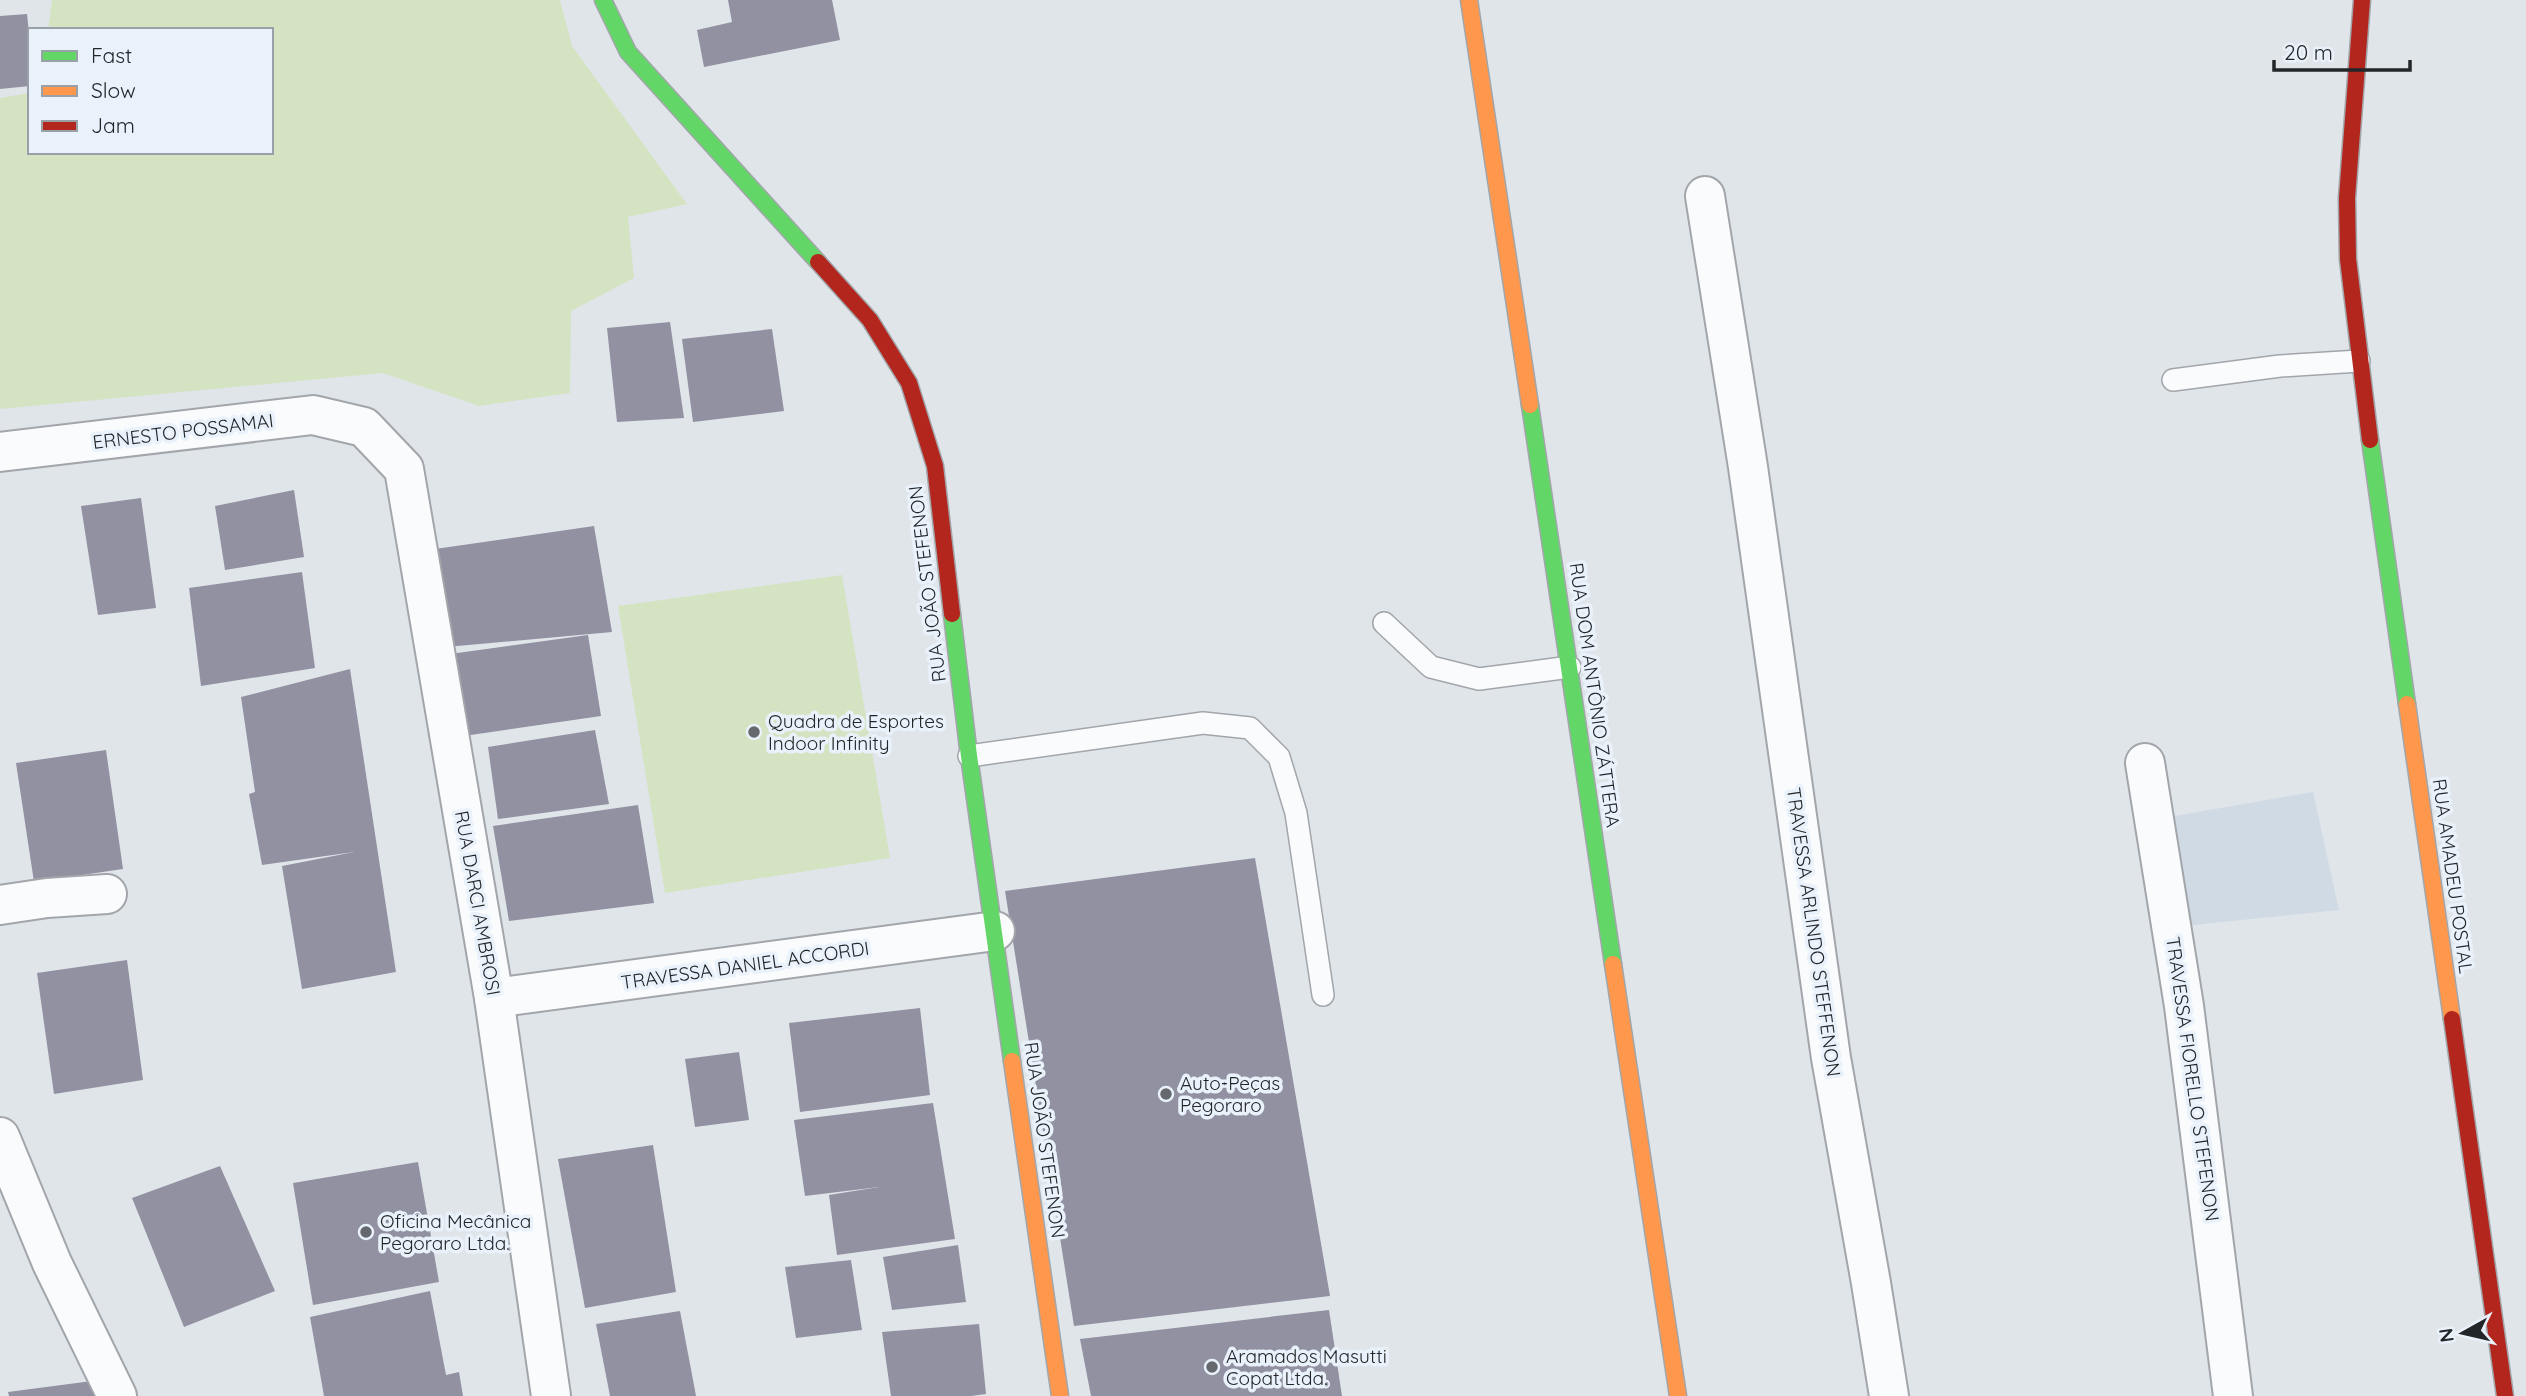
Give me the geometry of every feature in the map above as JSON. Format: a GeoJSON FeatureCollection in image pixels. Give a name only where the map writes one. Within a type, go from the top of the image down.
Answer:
{"type":"FeatureCollection","features":[{"type":"Feature","properties":{"kind":"street","name":"RUA JOÃO STEFENON"},"geometry":{"type":"LineString","coordinates":[[603,0],[628,52],[870,320],[909,383],[935,466],[969,756],[1060,1396]]}},
{"type":"Feature","properties":{"kind":"street","name":"RUA DOM ANTÔNIO ZÁTTERA"},"geometry":{"type":"LineString","coordinates":[[1469,0],[1678,1396]]}},
{"type":"Feature","properties":{"kind":"street","name":"RUA AMADEU POSTAL"},"geometry":{"type":"LineString","coordinates":[[2362,0],[2347,198],[2348,259],[2359,361],[2505,1396]]}},
{"type":"Feature","properties":{"kind":"street","name":"TRAVESSA ARLINDO STEFFENON"},"geometry":{"type":"LineString","coordinates":[[1705,196],[1748,467],[1829,1044],[1889,1396]]}},
{"type":"Feature","properties":{"kind":"street","name":"ERNESTO POSSAMAI"},"geometry":{"type":"LineString","coordinates":[[0,452],[313,415],[364,427]]}},
{"type":"Feature","properties":{"kind":"street","name":"RUA DARCI AMBROSI"},"geometry":{"type":"LineString","coordinates":[[364,427],[404,469],[495,998],[551,1396]]}},
{"type":"Feature","properties":{"kind":"street","name":"TRAVESSA FIORELLO STEFENON"},"geometry":{"type":"LineString","coordinates":[[2145,763],[2184,1006],[2233,1396]]}},
{"type":"Feature","properties":{"kind":"street"},"geometry":{"type":"LineString","coordinates":[[0,905],[107,894]]}},
{"type":"Feature","properties":{"kind":"street","name":"TRAVESSA DANIEL ACCORDI"},"geometry":{"type":"LineString","coordinates":[[495,998],[995,931]]}},
{"type":"Feature","properties":{"kind":"street"},"geometry":{"type":"LineString","coordinates":[[0,1137],[52,1263],[117,1396]]}},
{"type":"Feature","properties":{"kind":"lane"},"geometry":{"type":"LineString","coordinates":[[2173,380],[2280,366],[2359,361]]}},
{"type":"Feature","properties":{"kind":"lane"},"geometry":{"type":"LineString","coordinates":[[1384,624],[1431,667],[1479,679],[1570,667]]}},
{"type":"Feature","properties":{"kind":"lane"},"geometry":{"type":"LineString","coordinates":[[969,756],[1203,723],[1250,728],[1279,757],[1296,813],[1323,995]]}},
{"type":"Feature","properties":{"kind":"shaded area"},"geometry":{"type":"Polygon","coordinates":[[[2313,792],[2339,910],[2183,926],[2169,817],[2313,792]]]}},
{"type":"Feature","properties":{"kind":"green space"},"geometry":{"type":"Polygon","coordinates":[[[52,0],[560,0],[572,46],[687,204],[628,217],[634,278],[571,311],[570,393],[479,406],[383,373],[0,409],[0,98],[28,93],[28,154],[273,154],[273,28],[48,28],[52,0]]]}},
{"type":"Feature","properties":{"kind":"green space","name":"Quadra de Esportes Indoor Infinity"},"geometry":{"type":"Polygon","coordinates":[[[842,575],[890,858],[665,893],[618,606],[842,575]]]}},
{"type":"Feature","properties":{"kind":"building"},"geometry":{"type":"Polygon","coordinates":[[[728,0],[832,0],[840,40],[704,67],[697,30],[732,22],[728,0]]]}},
{"type":"Feature","properties":{"kind":"building"},"geometry":{"type":"Polygon","coordinates":[[[27,14],[28,86],[0,89],[0,16],[27,14]]]}},
{"type":"Feature","properties":{"kind":"building"},"geometry":{"type":"Polygon","coordinates":[[[670,322],[684,418],[617,422],[607,328],[670,322]]]}},
{"type":"Feature","properties":{"kind":"building"},"geometry":{"type":"Polygon","coordinates":[[[772,329],[784,411],[693,422],[682,339],[772,329]]]}},
{"type":"Feature","properties":{"kind":"building"},"geometry":{"type":"Polygon","coordinates":[[[294,490],[304,557],[225,570],[215,506],[294,490]]]}},
{"type":"Feature","properties":{"kind":"building"},"geometry":{"type":"Polygon","coordinates":[[[141,498],[156,608],[98,615],[81,506],[141,498]]]}},
{"type":"Feature","properties":{"kind":"building"},"geometry":{"type":"Polygon","coordinates":[[[594,526],[612,632],[446,647],[428,550],[594,526]]]}},
{"type":"Feature","properties":{"kind":"building"},"geometry":{"type":"Polygon","coordinates":[[[302,572],[315,668],[201,686],[189,588],[302,572]]]}},
{"type":"Feature","properties":{"kind":"building"},"geometry":{"type":"Polygon","coordinates":[[[588,635],[601,716],[457,737],[443,655],[588,635]]]}},
{"type":"Feature","properties":{"kind":"building"},"geometry":{"type":"Polygon","coordinates":[[[350,669],[396,972],[302,989],[282,866],[354,852],[262,865],[249,794],[255,792],[241,697],[350,669]]]}},
{"type":"Feature","properties":{"kind":"building"},"geometry":{"type":"Polygon","coordinates":[[[595,730],[609,804],[498,819],[488,747],[595,730]]]}},
{"type":"Feature","properties":{"kind":"building"},"geometry":{"type":"Polygon","coordinates":[[[106,750],[123,869],[34,882],[16,763],[106,750]]]}},
{"type":"Feature","properties":{"kind":"building"},"geometry":{"type":"Polygon","coordinates":[[[638,805],[654,903],[509,921],[493,826],[638,805]]]}},
{"type":"Feature","properties":{"kind":"building","name":"Auto-Peças Pegoraro"},"geometry":{"type":"Polygon","coordinates":[[[1255,858],[1330,1296],[1074,1326],[1005,891],[1255,858]]]}},
{"type":"Feature","properties":{"kind":"building"},"geometry":{"type":"Polygon","coordinates":[[[127,960],[143,1080],[54,1094],[37,973],[127,960]]]}},
{"type":"Feature","properties":{"kind":"building"},"geometry":{"type":"Polygon","coordinates":[[[920,1008],[930,1095],[800,1112],[789,1023],[920,1008]]]}},
{"type":"Feature","properties":{"kind":"building"},"geometry":{"type":"Polygon","coordinates":[[[739,1052],[749,1120],[695,1127],[685,1059],[739,1052]]]}},
{"type":"Feature","properties":{"kind":"building"},"geometry":{"type":"Polygon","coordinates":[[[933,1103],[955,1239],[837,1255],[829,1195],[879,1187],[805,1196],[794,1120],[933,1103]]]}},
{"type":"Feature","properties":{"kind":"building"},"geometry":{"type":"Polygon","coordinates":[[[653,1145],[676,1292],[585,1308],[558,1159],[653,1145]]]}},
{"type":"Feature","properties":{"kind":"building","name":"Oficina Mecânica Pegoraro Ltda."},"geometry":{"type":"Polygon","coordinates":[[[418,1162],[439,1282],[313,1305],[293,1183],[418,1162]]]}},
{"type":"Feature","properties":{"kind":"building"},"geometry":{"type":"Polygon","coordinates":[[[220,1166],[275,1291],[184,1327],[132,1198],[220,1166]]]}},
{"type":"Feature","properties":{"kind":"building"},"geometry":{"type":"Polygon","coordinates":[[[958,1245],[966,1302],[892,1310],[883,1257],[958,1245]]]}},
{"type":"Feature","properties":{"kind":"building"},"geometry":{"type":"Polygon","coordinates":[[[851,1260],[862,1330],[796,1338],[785,1267],[851,1260]]]}},
{"type":"Feature","properties":{"kind":"building"},"geometry":{"type":"Polygon","coordinates":[[[430,1291],[446,1375],[459,1372],[463,1396],[324,1396],[310,1317],[430,1291]]]}},
{"type":"Feature","properties":{"kind":"building","name":"Aramados Masutti Copat Ltda."},"geometry":{"type":"Polygon","coordinates":[[[1329,1310],[1342,1396],[1091,1396],[1080,1339],[1329,1310]]]}},
{"type":"Feature","properties":{"kind":"building"},"geometry":{"type":"Polygon","coordinates":[[[680,1311],[696,1396],[610,1396],[596,1324],[680,1311]]]}},
{"type":"Feature","properties":{"kind":"building"},"geometry":{"type":"Polygon","coordinates":[[[979,1324],[986,1394],[891,1396],[882,1332],[979,1324]]]}},
{"type":"Feature","properties":{"kind":"building"},"geometry":{"type":"Polygon","coordinates":[[[92,1381],[95,1396],[9,1396],[8,1392],[92,1381]]]}},
{"type":"Feature","properties":{"kind":"traffic: fast"},"geometry":{"type":"LineString","coordinates":[[603,0],[628,52],[818,262]]}},
{"type":"Feature","properties":{"kind":"traffic: fast"},"geometry":{"type":"LineString","coordinates":[[1530,405],[1613,964]]}},
{"type":"Feature","properties":{"kind":"traffic: fast"},"geometry":{"type":"LineString","coordinates":[[2370,440],[2407,704]]}},
{"type":"Feature","properties":{"kind":"traffic: fast"},"geometry":{"type":"LineString","coordinates":[[952,614],[1012,1061]]}},
{"type":"Feature","properties":{"kind":"traffic: slow"},"geometry":{"type":"LineString","coordinates":[[1469,0],[1530,405]]}},
{"type":"Feature","properties":{"kind":"traffic: slow"},"geometry":{"type":"LineString","coordinates":[[2407,704],[2452,1019]]}},
{"type":"Feature","properties":{"kind":"traffic: slow"},"geometry":{"type":"LineString","coordinates":[[1613,964],[1678,1396]]}},
{"type":"Feature","properties":{"kind":"traffic: slow"},"geometry":{"type":"LineString","coordinates":[[1012,1061],[1060,1396]]}},
{"type":"Feature","properties":{"kind":"traffic: jam"},"geometry":{"type":"LineString","coordinates":[[2362,0],[2347,198],[2348,259],[2370,440]]}},
{"type":"Feature","properties":{"kind":"traffic: jam"},"geometry":{"type":"LineString","coordinates":[[818,262],[870,320],[909,383],[935,466],[952,614]]}},
{"type":"Feature","properties":{"kind":"traffic: jam"},"geometry":{"type":"LineString","coordinates":[[2452,1019],[2505,1396]]}},
{"type":"Feature","properties":{"kind":"place","name":"Quadra de Esportes Indoor Infinity"},"geometry":{"type":"Point","coordinates":[754,732]}},
{"type":"Feature","properties":{"kind":"place","name":"Auto-Peças Pegoraro"},"geometry":{"type":"Point","coordinates":[1166,1094]}},
{"type":"Feature","properties":{"kind":"place","name":"Oficina Mecânica Pegoraro Ltda."},"geometry":{"type":"Point","coordinates":[366,1232]}},
{"type":"Feature","properties":{"kind":"place","name":"Aramados Masutti Copat Ltda."},"geometry":{"type":"Point","coordinates":[1212,1367]}}]}
